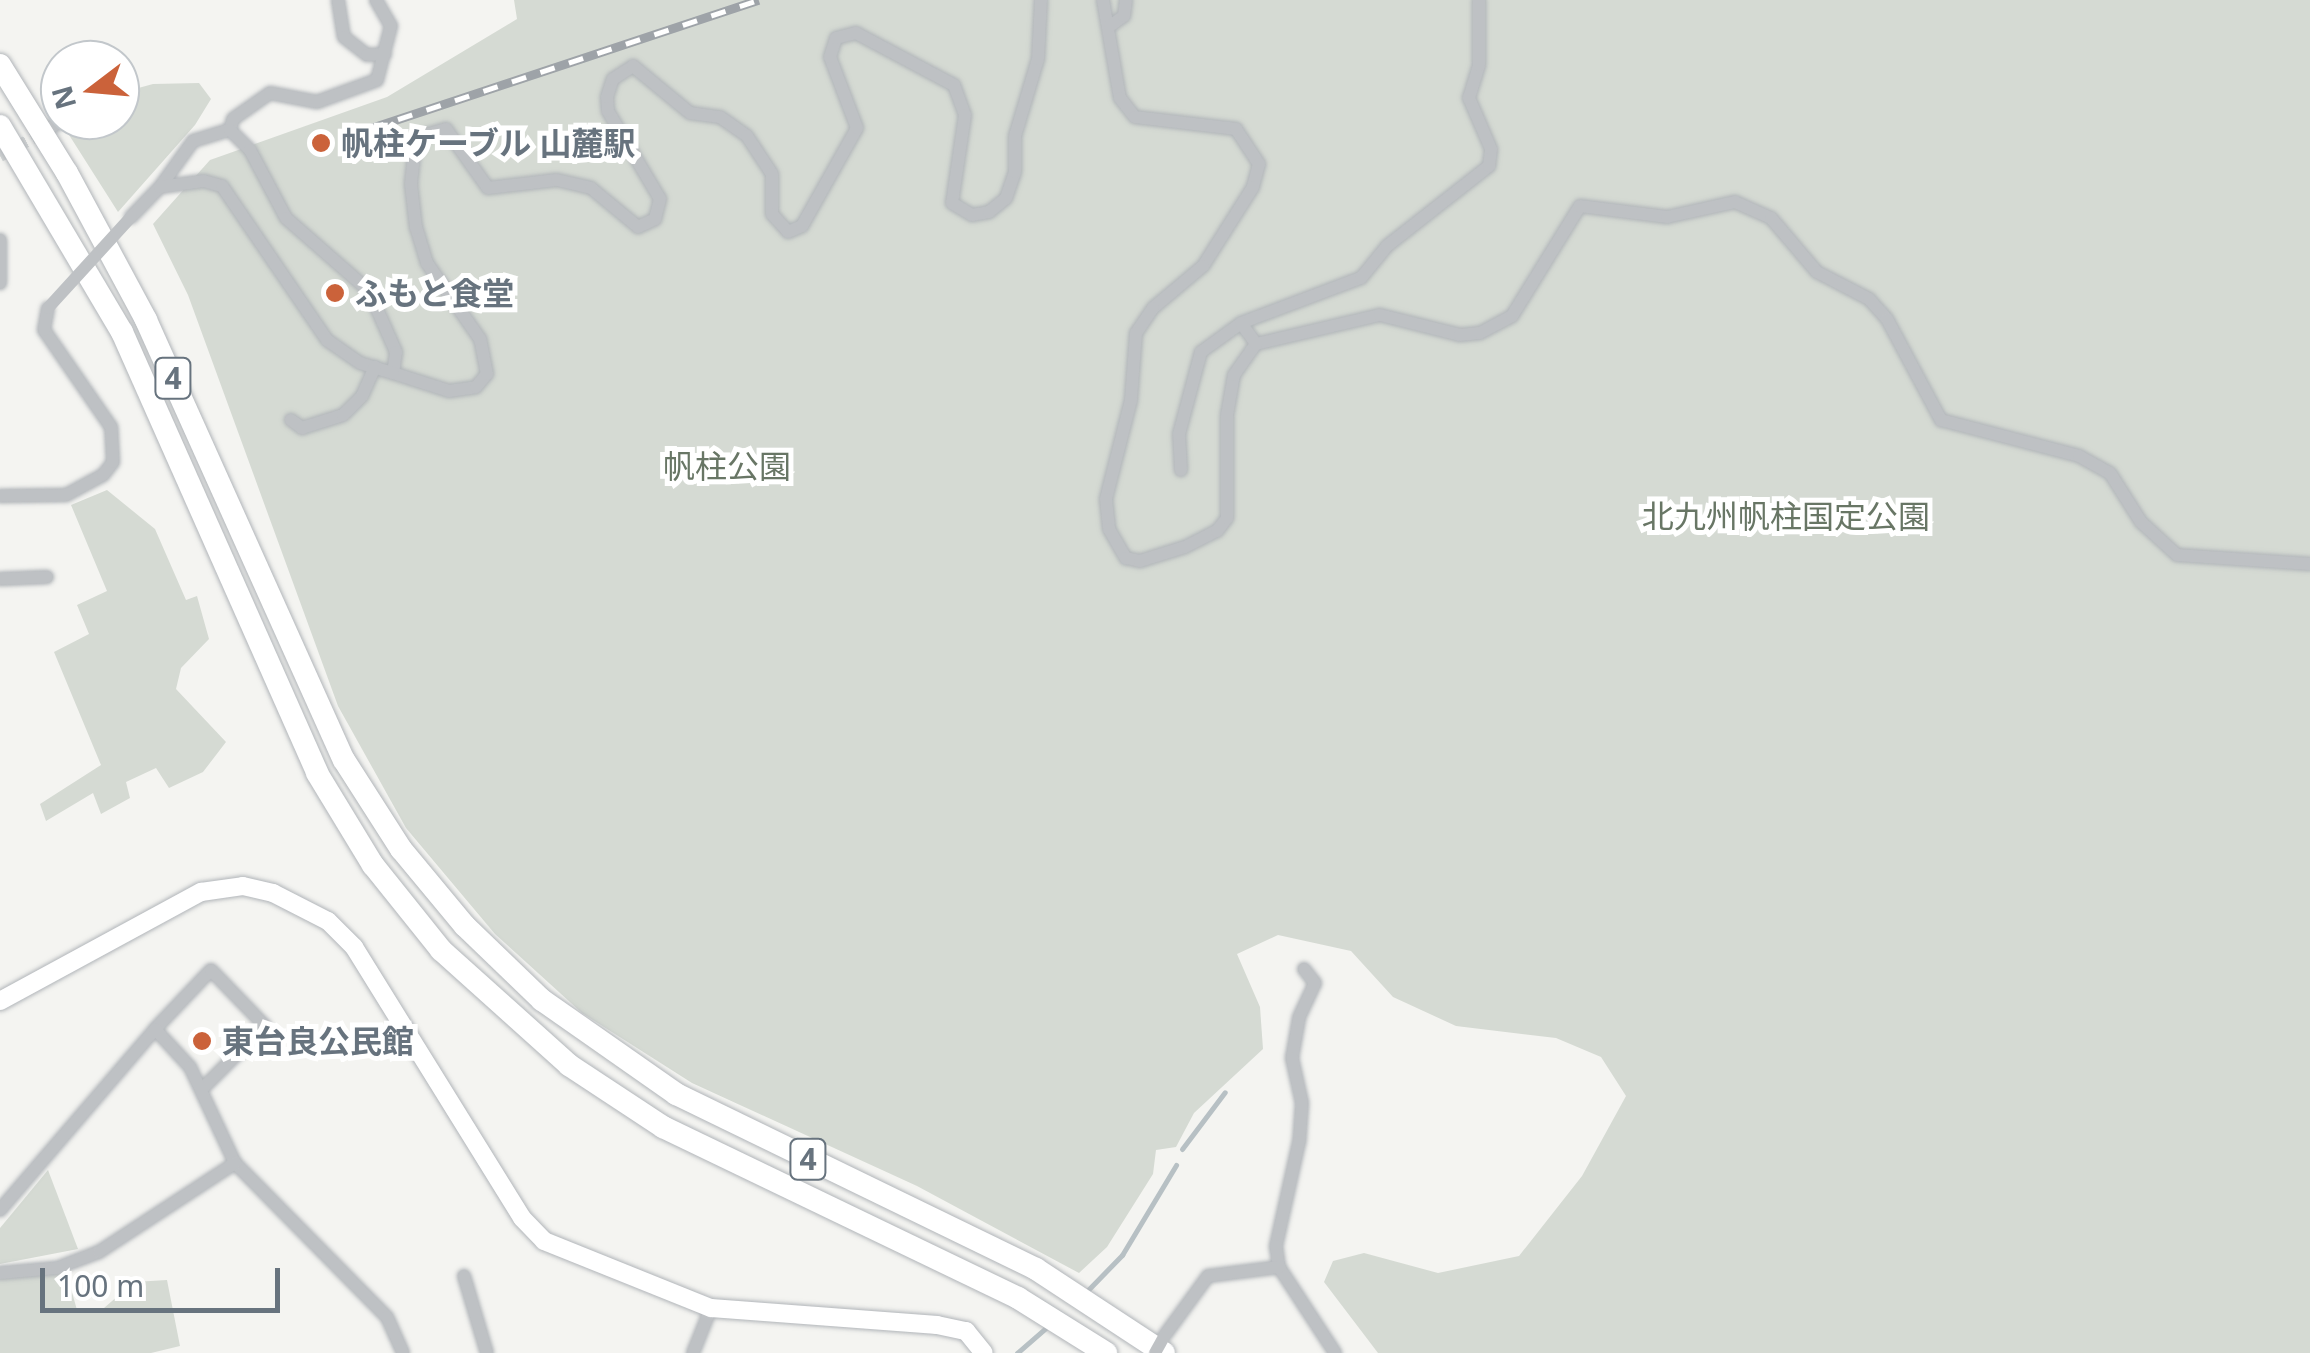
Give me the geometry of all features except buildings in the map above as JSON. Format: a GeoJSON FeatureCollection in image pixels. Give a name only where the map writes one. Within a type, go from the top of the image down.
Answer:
{"type":"FeatureCollection","features":[{"type":"Feature","properties":{"kind":"highway","name":"4"},"geometry":{"type":"LineString","coordinates":[[0,65],[137,303],[316,706],[371,804],[433,890],[500,962],[587,1036],[734,1125],[1036,1270],[1134,1331],[1165,1344]]}},
{"type":"Feature","properties":{"kind":"highway","name":"4"},"geometry":{"type":"LineString","coordinates":[[0,126],[122,332],[289,717],[344,820],[405,908],[477,989],[569,1065],[663,1128],[1018,1298],[1106,1353]]}},
{"type":"Feature","properties":{"kind":"street"},"geometry":{"type":"LineString","coordinates":[[338,0],[344,38],[367,55],[384,54]]}},
{"type":"Feature","properties":{"kind":"street"},"geometry":{"type":"LineString","coordinates":[[230,130],[233,119],[270,93],[317,102],[377,80],[391,26],[376,0]]}},
{"type":"Feature","properties":{"kind":"street"},"geometry":{"type":"LineString","coordinates":[[160,187],[204,181],[222,186],[326,340],[375,368],[448,391],[476,387],[487,374],[480,340],[427,263],[416,228],[411,184],[414,154],[426,135],[446,128],[488,188],[558,180],[591,188],[638,227],[655,219],[660,199],[608,111],[613,78],[633,66],[690,113],[720,117],[747,136],[772,174],[772,214],[788,232],[802,226],[858,128],[830,57],[836,38],[856,33],[954,85],[965,114],[952,203],[972,215],[989,212],[1006,198],[1015,172],[1016,136],[1038,59],[1041,0]]}},
{"type":"Feature","properties":{"kind":"street"},"geometry":{"type":"LineString","coordinates":[[1103,0],[1120,98],[1135,117],[1236,129],[1259,164],[1253,187],[1203,266],[1153,308],[1136,333],[1131,400],[1106,499],[1108,530],[1126,558],[1140,560],[1185,547],[1217,531],[1226,518],[1227,415],[1234,376],[1256,344],[1380,314],[1460,335],[1480,333],[1512,316],[1580,206],[1667,217],[1735,202],[1757,208],[1817,272],[1868,299],[1886,319],[1940,420],[2094,464],[2110,473],[2141,522],[2177,555],[2310,564]]}},
{"type":"Feature","properties":{"kind":"street"},"geometry":{"type":"LineString","coordinates":[[1110,26],[1124,16],[1126,0]]}},
{"type":"Feature","properties":{"kind":"street"},"geometry":{"type":"LineString","coordinates":[[1180,470],[1178,434],[1200,352],[1241,322],[1361,278],[1387,246],[1489,166],[1491,149],[1469,98],[1479,65],[1479,0]]}},
{"type":"Feature","properties":{"kind":"street"},"geometry":{"type":"LineString","coordinates":[[0,496],[66,495],[104,475],[113,462],[111,427],[44,330],[48,308],[160,187],[192,142],[230,130]]}},
{"type":"Feature","properties":{"kind":"street"},"geometry":{"type":"LineString","coordinates":[[230,130],[250,150],[286,218],[370,291],[396,352],[393,373]]}},
{"type":"Feature","properties":{"kind":"street"},"geometry":{"type":"LineString","coordinates":[[0,240],[0,283]]}},
{"type":"Feature","properties":{"kind":"street"},"geometry":{"type":"LineString","coordinates":[[1241,322],[1256,344]]}},
{"type":"Feature","properties":{"kind":"street"},"geometry":{"type":"LineString","coordinates":[[291,420],[302,428],[342,415],[362,396],[375,368]]}},
{"type":"Feature","properties":{"kind":"street"},"geometry":{"type":"LineString","coordinates":[[0,578],[47,577]]}},
{"type":"Feature","properties":{"kind":"street"},"geometry":{"type":"LineString","coordinates":[[0,1001],[201,892],[243,886],[300,904],[354,947],[522,1218],[544,1240],[711,1308],[937,1325],[966,1331],[984,1353]]}},
{"type":"Feature","properties":{"kind":"street"},"geometry":{"type":"LineString","coordinates":[[1304,969],[1315,983],[1299,1018],[1292,1058],[1302,1103],[1276,1246],[1280,1267],[1336,1353]]}},
{"type":"Feature","properties":{"kind":"street"},"geometry":{"type":"LineString","coordinates":[[0,1210],[155,1029],[211,970],[265,1026],[202,1089]]}},
{"type":"Feature","properties":{"kind":"street"},"geometry":{"type":"LineString","coordinates":[[155,1029],[202,1089],[234,1162],[387,1317],[404,1353]]}},
{"type":"Feature","properties":{"kind":"street"},"geometry":{"type":"LineString","coordinates":[[0,1273],[57,1268],[99,1252],[234,1162]]}},
{"type":"Feature","properties":{"kind":"street"},"geometry":{"type":"LineString","coordinates":[[1155,1353],[1165,1344],[1208,1276],[1280,1267]]}},
{"type":"Feature","properties":{"kind":"street"},"geometry":{"type":"LineString","coordinates":[[464,1276],[487,1353]]}},
{"type":"Feature","properties":{"kind":"street"},"geometry":{"type":"LineString","coordinates":[[693,1353],[711,1308]]}},
{"type":"Feature","properties":{"kind":"green space","name":"北九州帆柱国定公園"},"geometry":{"type":"Polygon","coordinates":[[[514,0],[2310,0],[2310,1353],[1378,1353],[1324,1282],[1333,1261],[1364,1253],[1438,1273],[1519,1256],[1582,1176],[1626,1096],[1601,1057],[1556,1038],[1456,1026],[1393,997],[1351,951],[1278,935],[1237,954],[1260,1007],[1263,1049],[1194,1113],[1176,1147],[1156,1150],[1153,1174],[1107,1247],[1079,1273],[917,1186],[692,1083],[582,1013],[495,934],[406,828],[338,706],[188,295],[153,224],[210,160],[387,97],[517,19],[514,0]]]}},
{"type":"Feature","properties":{"kind":"green space"},"geometry":{"type":"Polygon","coordinates":[[[199,83],[211,99],[195,125],[118,212],[72,140],[140,140],[140,88],[199,83]]]}},
{"type":"Feature","properties":{"kind":"green space"},"geometry":{"type":"Polygon","coordinates":[[[107,490],[155,529],[186,600],[197,596],[209,639],[181,668],[176,689],[226,742],[203,772],[169,788],[156,768],[126,782],[130,798],[101,814],[93,793],[46,821],[40,804],[101,765],[54,652],[89,634],[77,605],[107,591],[71,505],[107,490]]]}},
{"type":"Feature","properties":{"kind":"green space"},"geometry":{"type":"Polygon","coordinates":[[[48,1170],[78,1249],[0,1264],[0,1228],[48,1170]]]}},
{"type":"Feature","properties":{"kind":"green space"},"geometry":{"type":"Polygon","coordinates":[[[66,1271],[77,1310],[104,1308],[134,1282],[167,1280],[180,1346],[151,1353],[0,1353],[0,1279],[66,1271]]]}},
{"type":"Feature","properties":{"kind":"waterway"},"geometry":{"type":"LineString","coordinates":[[1182,1149],[1225,1092]]}},
{"type":"Feature","properties":{"kind":"waterway"},"geometry":{"type":"LineString","coordinates":[[1086,1292],[1122,1255],[1176,1165]]}},
{"type":"Feature","properties":{"kind":"waterway"},"geometry":{"type":"LineString","coordinates":[[1017,1353],[1048,1326]]}},
{"type":"Feature","properties":{"kind":"tunnel"},"geometry":{"type":"LineString","coordinates":[[0,156],[40,134]]}},
{"type":"Feature","properties":{"kind":"railway"},"geometry":{"type":"LineString","coordinates":[[341,138],[759,0]]}},
{"type":"Feature","properties":{"kind":"place","name":"帆柱ケーブル 山麓駅"},"geometry":{"type":"Point","coordinates":[321,143]}},
{"type":"Feature","properties":{"kind":"place","name":"ふもと食堂"},"geometry":{"type":"Point","coordinates":[335,293]}},
{"type":"Feature","properties":{"kind":"place","name":"東台良公民館"},"geometry":{"type":"Point","coordinates":[202,1041]}},
{"type":"Feature","properties":{"kind":"park label","name":"帆柱公園"},"geometry":{"type":"Point","coordinates":[727,466]}}]}
